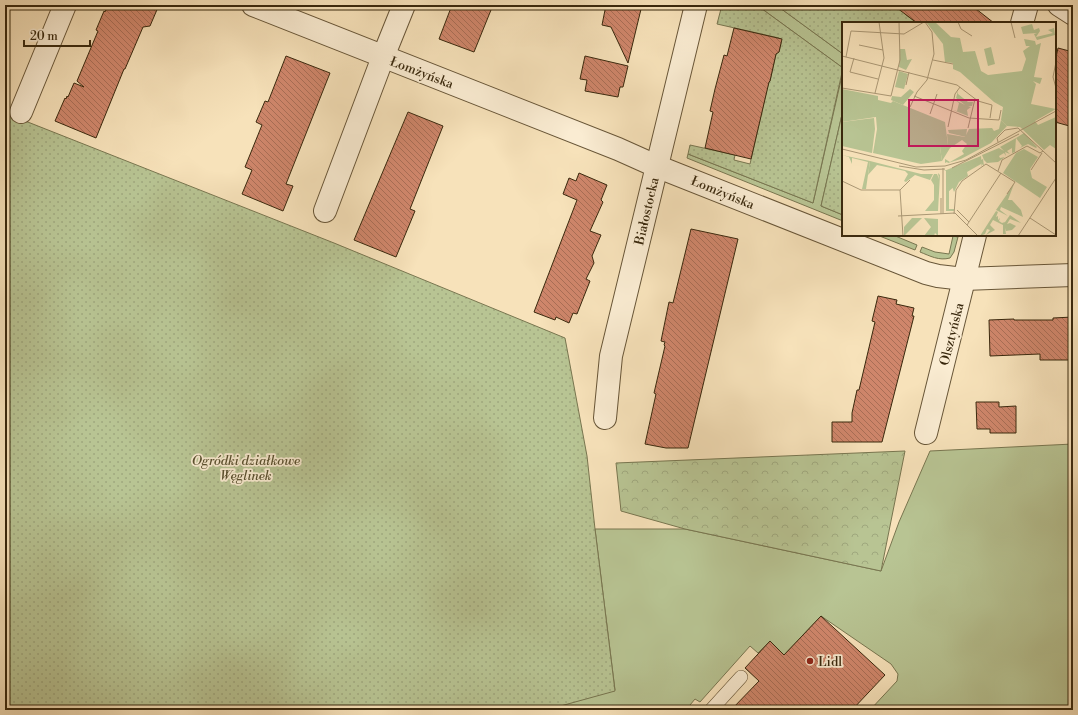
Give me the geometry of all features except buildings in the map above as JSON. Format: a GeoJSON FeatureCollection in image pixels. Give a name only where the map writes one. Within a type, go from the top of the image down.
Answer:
{"type":"FeatureCollection","features":[{"type":"Feature","properties":{"kind":"street"},"geometry":{"type":"LineString","coordinates":[[21,112],[65,5]]}},
{"type":"Feature","properties":{"kind":"street","name":"Łomżyńska"},"geometry":{"type":"LineString","coordinates":[[254,5],[383,57],[618,148],[656,166],[926,273],[964,279],[1073,275]]}},
{"type":"Feature","properties":{"kind":"street","name":"Łomżyńska"},"geometry":{"type":"LineString","coordinates":[[325,211],[404,5]]}},
{"type":"Feature","properties":{"kind":"street","name":"Białostocka"},"geometry":{"type":"LineString","coordinates":[[605,418],[612,356],[652,194],[656,166],[696,5]]}},
{"type":"Feature","properties":{"kind":"street"},"geometry":{"type":"LineString","coordinates":[[1022,22],[1027,5]]}},
{"type":"Feature","properties":{"kind":"street"},"geometry":{"type":"LineString","coordinates":[[1058,5],[1073,14]]}},
{"type":"Feature","properties":{"kind":"street","name":"Olsztyńska"},"geometry":{"type":"LineString","coordinates":[[926,433],[975,236]]}},
{"type":"Feature","properties":{"kind":"lane"},"geometry":{"type":"LineString","coordinates":[[711,710],[741,677]]}},
{"type":"Feature","properties":{"kind":"green space"},"geometry":{"type":"Polygon","coordinates":[[[722,5],[758,6],[842,67],[813,203],[688,154],[690,145],[735,155],[734,160],[750,164],[776,54],[779,52],[781,43],[779,38],[717,24],[722,5]]]}},
{"type":"Feature","properties":{"kind":"green space"},"geometry":{"type":"Polygon","coordinates":[[[751,5],[776,5],[842,53],[842,67],[758,6],[751,5]]]}},
{"type":"Feature","properties":{"kind":"green space"},"geometry":{"type":"Polygon","coordinates":[[[776,5],[901,5],[906,15],[916,22],[842,22],[842,53],[776,5]]]}},
{"type":"Feature","properties":{"kind":"green space"},"geometry":{"type":"Polygon","coordinates":[[[842,75],[842,114],[821,206],[842,215],[842,221],[687,158],[688,154],[813,203],[842,75]]]}},
{"type":"Feature","properties":{"kind":"green space","name":"Ogródki działkowe Węglinek"},"geometry":{"type":"Polygon","coordinates":[[[5,113],[334,243],[565,338],[587,456],[615,691],[546,710],[5,710],[5,113]]]}},
{"type":"Feature","properties":{"kind":"green space"},"geometry":{"type":"Polygon","coordinates":[[[842,114],[842,215],[821,206],[842,114]]]}},
{"type":"Feature","properties":{"kind":"green space"},"geometry":{"type":"Polygon","coordinates":[[[880,236],[895,236],[917,245],[915,250],[880,236]]]}},
{"type":"Feature","properties":{"kind":"green space"},"geometry":{"type":"Polygon","coordinates":[[[953,236],[958,237],[954,252],[950,258],[938,258],[920,252],[922,247],[935,252],[949,254],[953,236]]]}},
{"type":"Feature","properties":{"kind":"green space"},"geometry":{"type":"Polygon","coordinates":[[[1073,444],[1073,710],[870,710],[897,681],[898,674],[891,664],[821,616],[784,655],[770,641],[758,653],[750,646],[700,702],[695,699],[690,705],[695,708],[693,710],[546,710],[615,690],[595,529],[685,529],[881,571],[899,522],[930,451],[1073,444]]]}},
{"type":"Feature","properties":{"kind":"green space"},"geometry":{"type":"Polygon","coordinates":[[[905,451],[881,571],[685,529],[621,511],[616,463],[905,451]]]}},
{"type":"Feature","properties":{"kind":"place","name":"Lidl"},"geometry":{"type":"Point","coordinates":[810,661]}}]}
